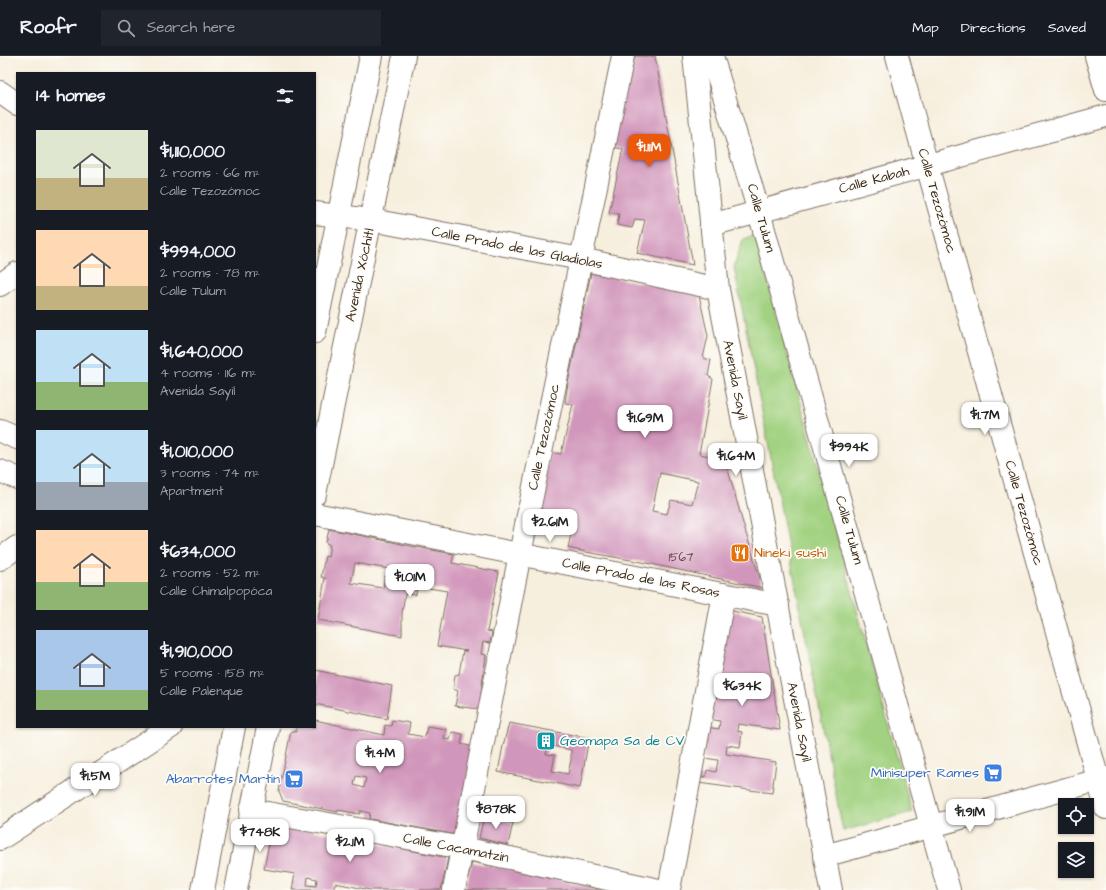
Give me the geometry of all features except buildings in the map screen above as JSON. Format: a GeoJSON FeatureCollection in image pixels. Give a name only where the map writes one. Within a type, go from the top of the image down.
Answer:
{"type":"FeatureCollection","features":[{"type":"Feature","properties":{"kind":"street"},"geometry":{"type":"LineString","coordinates":[[316,327],[371,56]]}},
{"type":"Feature","properties":{"kind":"street","name":"Avenida Xóchitl"},"geometry":{"type":"LineString","coordinates":[[316,489],[404,56]]}},
{"type":"Feature","properties":{"kind":"street","name":"Calle Tezozómoc"},"geometry":{"type":"LineString","coordinates":[[454,890],[520,554],[623,56]]}},
{"type":"Feature","properties":{"kind":"street","name":"Avenida Sayil"},"geometry":{"type":"LineString","coordinates":[[694,56],[718,289],[831,890]]}},
{"type":"Feature","properties":{"kind":"street","name":"Calle Tulum"},"geometry":{"type":"LineString","coordinates":[[712,56],[759,212],[949,890]]}},
{"type":"Feature","properties":{"kind":"street","name":"Calle Tezozómoc"},"geometry":{"type":"LineString","coordinates":[[897,56],[1102,779],[1106,808]]}},
{"type":"Feature","properties":{"kind":"street"},"geometry":{"type":"LineString","coordinates":[[1096,56],[1106,90]]}},
{"type":"Feature","properties":{"kind":"street"},"geometry":{"type":"LineString","coordinates":[[0,92],[16,103]]}},
{"type":"Feature","properties":{"kind":"street","name":"Calle Kabah"},"geometry":{"type":"LineString","coordinates":[[711,225],[1106,116]]}},
{"type":"Feature","properties":{"kind":"street","name":"Calle Prado de las Gladiolas"},"geometry":{"type":"LineString","coordinates":[[316,213],[371,220],[581,259],[718,289]]}},
{"type":"Feature","properties":{"kind":"street"},"geometry":{"type":"LineString","coordinates":[[0,284],[16,274]]}},
{"type":"Feature","properties":{"kind":"street"},"geometry":{"type":"LineString","coordinates":[[0,431],[16,438]]}},
{"type":"Feature","properties":{"kind":"street"},"geometry":{"type":"LineString","coordinates":[[0,471],[16,478]]}},
{"type":"Feature","properties":{"kind":"street","name":"Calle Prado de las Rosas"},"geometry":{"type":"LineString","coordinates":[[316,514],[724,594],[778,606]]}},
{"type":"Feature","properties":{"kind":"street"},"geometry":{"type":"LineString","coordinates":[[0,559],[16,548]]}},
{"type":"Feature","properties":{"kind":"street"},"geometry":{"type":"LineString","coordinates":[[669,890],[724,594]]}},
{"type":"Feature","properties":{"kind":"street"},"geometry":{"type":"LineString","coordinates":[[0,839],[169,728]]}},
{"type":"Feature","properties":{"kind":"street"},"geometry":{"type":"LineString","coordinates":[[203,890],[234,728]]}},
{"type":"Feature","properties":{"kind":"street"},"geometry":{"type":"LineString","coordinates":[[236,890],[268,728]]}},
{"type":"Feature","properties":{"kind":"street"},"geometry":{"type":"LineString","coordinates":[[824,856],[1102,779]]}},
{"type":"Feature","properties":{"kind":"street","name":"Calle Cacamatzin"},"geometry":{"type":"LineString","coordinates":[[251,810],[463,848],[659,890]]}},
{"type":"Feature","properties":{"kind":"green space"},"geometry":{"type":"Polygon","coordinates":[[[755,235],[912,812],[843,831],[734,267],[743,239],[755,235]]]}},
{"type":"Feature","properties":{"kind":"place","name":"Nineki sushi"},"geometry":{"type":"Point","coordinates":[740,553]}},
{"type":"Feature","properties":{"kind":"place","name":"Geomapa Sa de CV"},"geometry":{"type":"Point","coordinates":[546,741]}},
{"type":"Feature","properties":{"kind":"place","name":"Minisuper Rames"},"geometry":{"type":"Point","coordinates":[993,773]}},
{"type":"Feature","properties":{"kind":"place","name":"Abarrotes Martín"},"geometry":{"type":"Point","coordinates":[294,779]}}]}
